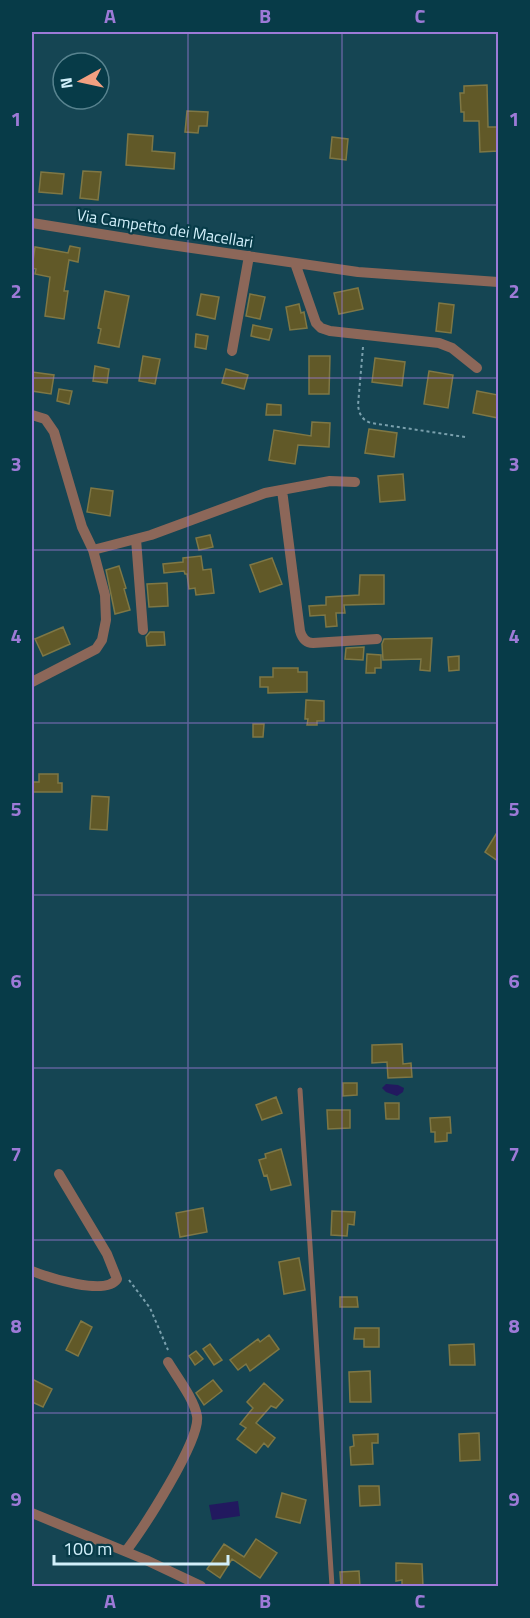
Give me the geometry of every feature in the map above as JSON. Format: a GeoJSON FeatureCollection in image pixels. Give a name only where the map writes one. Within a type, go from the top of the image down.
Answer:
{"type":"FeatureCollection","features":[{"type":"Feature","properties":{"kind":"street","name":"Via Campetto dei Macellari"},"geometry":{"type":"LineString","coordinates":[[32,222],[381,275],[498,282]]}},
{"type":"Feature","properties":{"kind":"street"},"geometry":{"type":"LineString","coordinates":[[231,351],[249,256]]}},
{"type":"Feature","properties":{"kind":"street"},"geometry":{"type":"LineString","coordinates":[[295,263],[319,325],[328,330],[439,343],[452,348],[477,368]]}},
{"type":"Feature","properties":{"kind":"street"},"geometry":{"type":"LineString","coordinates":[[32,415],[43,417],[52,429],[82,526],[93,550],[106,608],[102,640],[96,649],[32,682]]}},
{"type":"Feature","properties":{"kind":"street"},"geometry":{"type":"LineString","coordinates":[[93,550],[136,539],[256,496],[330,481],[355,482]]}},
{"type":"Feature","properties":{"kind":"street"},"geometry":{"type":"LineString","coordinates":[[282,490],[302,638],[313,643],[377,639]]}},
{"type":"Feature","properties":{"kind":"street"},"geometry":{"type":"LineString","coordinates":[[136,539],[143,630]]}},
{"type":"Feature","properties":{"kind":"street"},"geometry":{"type":"LineString","coordinates":[[32,1271],[56,1279],[97,1286],[108,1287],[117,1279],[107,1254],[59,1174]]}},
{"type":"Feature","properties":{"kind":"street"},"geometry":{"type":"LineString","coordinates":[[126,1551],[161,1498],[197,1424],[195,1409],[168,1362]]}},
{"type":"Feature","properties":{"kind":"street"},"geometry":{"type":"LineString","coordinates":[[32,1513],[126,1551],[201,1587]]}},
{"type":"Feature","properties":{"kind":"lane"},"geometry":{"type":"LineString","coordinates":[[300,1090],[332,1587]]}},
{"type":"Feature","properties":{"kind":"path"},"geometry":{"type":"LineString","coordinates":[[364,335],[358,405],[364,420],[465,437]]}},
{"type":"Feature","properties":{"kind":"path"},"geometry":{"type":"LineString","coordinates":[[117,1279],[129,1280],[150,1308],[168,1347],[168,1362]]}},
{"type":"Feature","properties":{"kind":"shaded area"},"geometry":{"type":"Polygon","coordinates":[[[386,1084],[398,1085],[404,1088],[403,1092],[397,1096],[386,1092],[382,1088],[386,1084]]]}},
{"type":"Feature","properties":{"kind":"shaded area"},"geometry":{"type":"Polygon","coordinates":[[[238,1501],[240,1516],[212,1520],[209,1505],[238,1501]]]}},
{"type":"Feature","properties":{"kind":"building"},"geometry":{"type":"Polygon","coordinates":[[[487,85],[488,127],[498,127],[498,151],[480,152],[479,121],[464,121],[460,93],[464,93],[464,86],[487,85]]]}},
{"type":"Feature","properties":{"kind":"building"},"geometry":{"type":"Polygon","coordinates":[[[187,111],[208,112],[207,126],[199,126],[198,133],[185,132],[187,111]]]}},
{"type":"Feature","properties":{"kind":"building"},"geometry":{"type":"Polygon","coordinates":[[[128,134],[153,136],[152,151],[175,153],[174,169],[126,165],[128,134]]]}},
{"type":"Feature","properties":{"kind":"building"},"geometry":{"type":"Polygon","coordinates":[[[332,137],[348,139],[346,160],[330,158],[332,137]]]}},
{"type":"Feature","properties":{"kind":"building"},"geometry":{"type":"Polygon","coordinates":[[[83,171],[101,172],[98,200],[80,198],[83,171]]]}},
{"type":"Feature","properties":{"kind":"building"},"geometry":{"type":"Polygon","coordinates":[[[41,172],[64,174],[62,194],[39,192],[41,172]]]}},
{"type":"Feature","properties":{"kind":"building"},"geometry":{"type":"Polygon","coordinates":[[[70,246],[80,248],[78,262],[69,260],[64,291],[68,291],[64,319],[45,316],[50,277],[35,274],[36,269],[32,268],[35,247],[68,253],[70,246]]]}},
{"type":"Feature","properties":{"kind":"building"},"geometry":{"type":"Polygon","coordinates":[[[358,288],[363,309],[339,314],[334,293],[358,288]]]}},
{"type":"Feature","properties":{"kind":"building"},"geometry":{"type":"Polygon","coordinates":[[[105,291],[129,296],[119,347],[98,343],[101,329],[98,328],[105,291]]]}},
{"type":"Feature","properties":{"kind":"building"},"geometry":{"type":"Polygon","coordinates":[[[201,294],[219,297],[215,319],[197,315],[201,294]]]}},
{"type":"Feature","properties":{"kind":"building"},"geometry":{"type":"Polygon","coordinates":[[[250,294],[265,297],[260,319],[246,316],[250,294]]]}},
{"type":"Feature","properties":{"kind":"building"},"geometry":{"type":"Polygon","coordinates":[[[439,303],[454,305],[451,333],[436,331],[439,303]]]}},
{"type":"Feature","properties":{"kind":"building"},"geometry":{"type":"Polygon","coordinates":[[[299,304],[301,313],[304,312],[307,328],[290,330],[286,307],[299,304]]]}},
{"type":"Feature","properties":{"kind":"building"},"geometry":{"type":"Polygon","coordinates":[[[253,325],[272,329],[269,340],[251,336],[253,325]]]}},
{"type":"Feature","properties":{"kind":"building"},"geometry":{"type":"Polygon","coordinates":[[[196,334],[208,336],[206,349],[195,347],[196,334]]]}},
{"type":"Feature","properties":{"kind":"building"},"geometry":{"type":"Polygon","coordinates":[[[143,356],[160,359],[155,384],[139,381],[143,356]]]}},
{"type":"Feature","properties":{"kind":"building"},"geometry":{"type":"Polygon","coordinates":[[[309,356],[330,356],[329,394],[309,394],[309,356]]]}},
{"type":"Feature","properties":{"kind":"building"},"geometry":{"type":"Polygon","coordinates":[[[375,358],[405,362],[402,386],[372,382],[375,358]]]}},
{"type":"Feature","properties":{"kind":"building"},"geometry":{"type":"Polygon","coordinates":[[[95,366],[109,369],[107,383],[93,381],[95,366]]]}},
{"type":"Feature","properties":{"kind":"building"},"geometry":{"type":"Polygon","coordinates":[[[226,369],[248,375],[244,389],[222,383],[226,369]]]}},
{"type":"Feature","properties":{"kind":"building"},"geometry":{"type":"Polygon","coordinates":[[[429,371],[453,375],[448,408],[424,404],[429,371]]]}},
{"type":"Feature","properties":{"kind":"building"},"geometry":{"type":"Polygon","coordinates":[[[32,372],[54,375],[51,394],[32,391],[32,372]]]}},
{"type":"Feature","properties":{"kind":"building"},"geometry":{"type":"Polygon","coordinates":[[[59,389],[72,391],[69,404],[57,401],[59,389]]]}},
{"type":"Feature","properties":{"kind":"building"},"geometry":{"type":"Polygon","coordinates":[[[477,391],[498,395],[498,418],[473,413],[477,391]]]}},
{"type":"Feature","properties":{"kind":"building"},"geometry":{"type":"Polygon","coordinates":[[[267,404],[281,405],[281,415],[266,415],[267,404]]]}},
{"type":"Feature","properties":{"kind":"building"},"geometry":{"type":"Polygon","coordinates":[[[312,422],[330,423],[329,447],[298,445],[295,464],[269,460],[274,430],[311,436],[312,422]]]}},
{"type":"Feature","properties":{"kind":"building"},"geometry":{"type":"Polygon","coordinates":[[[369,429],[397,433],[394,457],[365,453],[369,429]]]}},
{"type":"Feature","properties":{"kind":"building"},"geometry":{"type":"Polygon","coordinates":[[[403,474],[405,500],[380,502],[378,476],[403,474]]]}},
{"type":"Feature","properties":{"kind":"building"},"geometry":{"type":"Polygon","coordinates":[[[91,488],[113,491],[110,516],[87,512],[91,488]]]}},
{"type":"Feature","properties":{"kind":"building"},"geometry":{"type":"Polygon","coordinates":[[[210,535],[213,547],[199,550],[196,538],[210,535]]]}},
{"type":"Feature","properties":{"kind":"building"},"geometry":{"type":"Polygon","coordinates":[[[201,556],[203,570],[211,569],[214,593],[196,595],[195,588],[189,589],[187,574],[184,571],[164,573],[163,564],[183,562],[183,558],[201,556]]]}},
{"type":"Feature","properties":{"kind":"building"},"geometry":{"type":"Polygon","coordinates":[[[272,558],[282,584],[260,592],[250,565],[272,558]]]}},
{"type":"Feature","properties":{"kind":"building"},"geometry":{"type":"Polygon","coordinates":[[[119,566],[130,610],[115,614],[106,570],[119,566]]]}},
{"type":"Feature","properties":{"kind":"building"},"geometry":{"type":"Polygon","coordinates":[[[360,575],[384,575],[384,604],[344,605],[345,613],[336,613],[337,626],[326,627],[325,615],[310,616],[309,606],[326,605],[326,597],[359,595],[360,575]]]}},
{"type":"Feature","properties":{"kind":"building"},"geometry":{"type":"Polygon","coordinates":[[[167,583],[168,606],[149,607],[147,584],[167,583]]]}},
{"type":"Feature","properties":{"kind":"building"},"geometry":{"type":"Polygon","coordinates":[[[63,627],[70,644],[43,656],[35,639],[63,627]]]}},
{"type":"Feature","properties":{"kind":"building"},"geometry":{"type":"Polygon","coordinates":[[[150,632],[164,632],[165,645],[147,646],[146,637],[150,632]]]}},
{"type":"Feature","properties":{"kind":"building"},"geometry":{"type":"Polygon","coordinates":[[[432,638],[430,671],[420,670],[421,659],[383,660],[384,639],[432,638]]]}},
{"type":"Feature","properties":{"kind":"building"},"geometry":{"type":"Polygon","coordinates":[[[364,647],[363,660],[345,659],[346,648],[364,647]]]}},
{"type":"Feature","properties":{"kind":"building"},"geometry":{"type":"Polygon","coordinates":[[[367,654],[381,655],[381,668],[375,668],[375,673],[366,673],[367,654]]]}},
{"type":"Feature","properties":{"kind":"building"},"geometry":{"type":"Polygon","coordinates":[[[459,656],[459,670],[449,671],[448,657],[459,656]]]}},
{"type":"Feature","properties":{"kind":"building"},"geometry":{"type":"Polygon","coordinates":[[[273,668],[298,668],[298,672],[307,672],[307,692],[268,693],[268,687],[260,687],[260,677],[273,677],[273,668]]]}},
{"type":"Feature","properties":{"kind":"building"},"geometry":{"type":"Polygon","coordinates":[[[306,700],[324,701],[324,721],[317,721],[317,725],[307,725],[306,700]]]}},
{"type":"Feature","properties":{"kind":"building"},"geometry":{"type":"Polygon","coordinates":[[[253,724],[264,724],[263,737],[253,737],[253,724]]]}},
{"type":"Feature","properties":{"kind":"building"},"geometry":{"type":"Polygon","coordinates":[[[39,774],[58,774],[58,783],[62,783],[62,792],[33,792],[33,782],[39,782],[39,774]]]}},
{"type":"Feature","properties":{"kind":"building"},"geometry":{"type":"Polygon","coordinates":[[[92,796],[109,797],[107,830],[90,829],[92,796]]]}},
{"type":"Feature","properties":{"kind":"building"},"geometry":{"type":"Polygon","coordinates":[[[498,831],[498,861],[485,852],[498,831]]]}},
{"type":"Feature","properties":{"kind":"building"},"geometry":{"type":"Polygon","coordinates":[[[402,1044],[403,1064],[411,1063],[412,1077],[388,1078],[387,1062],[372,1063],[372,1045],[402,1044]]]}},
{"type":"Feature","properties":{"kind":"building"},"geometry":{"type":"Polygon","coordinates":[[[343,1083],[357,1083],[357,1095],[343,1096],[343,1083]]]}},
{"type":"Feature","properties":{"kind":"building"},"geometry":{"type":"Polygon","coordinates":[[[276,1097],[282,1113],[262,1120],[256,1105],[276,1097]]]}},
{"type":"Feature","properties":{"kind":"building"},"geometry":{"type":"Polygon","coordinates":[[[385,1103],[399,1103],[399,1119],[386,1119],[385,1103]]]}},
{"type":"Feature","properties":{"kind":"building"},"geometry":{"type":"Polygon","coordinates":[[[327,1110],[350,1110],[350,1128],[328,1129],[327,1110]]]}},
{"type":"Feature","properties":{"kind":"building"},"geometry":{"type":"Polygon","coordinates":[[[450,1117],[451,1133],[447,1133],[447,1141],[435,1142],[435,1132],[431,1132],[430,1118],[450,1117]]]}},
{"type":"Feature","properties":{"kind":"building"},"geometry":{"type":"Polygon","coordinates":[[[281,1149],[291,1185],[271,1190],[267,1175],[264,1176],[259,1160],[266,1158],[265,1154],[281,1149]]]}},
{"type":"Feature","properties":{"kind":"building"},"geometry":{"type":"Polygon","coordinates":[[[203,1208],[207,1232],[180,1237],[176,1213],[203,1208]]]}},
{"type":"Feature","properties":{"kind":"building"},"geometry":{"type":"Polygon","coordinates":[[[332,1211],[355,1212],[354,1225],[348,1224],[347,1236],[331,1235],[332,1211]]]}},
{"type":"Feature","properties":{"kind":"building"},"geometry":{"type":"Polygon","coordinates":[[[299,1258],[305,1290],[284,1294],[279,1262],[299,1258]]]}},
{"type":"Feature","properties":{"kind":"building"},"geometry":{"type":"Polygon","coordinates":[[[340,1297],[357,1297],[358,1307],[340,1307],[340,1297]]]}},
{"type":"Feature","properties":{"kind":"building"},"geometry":{"type":"Polygon","coordinates":[[[81,1321],[92,1327],[78,1356],[66,1350],[81,1321]]]}},
{"type":"Feature","properties":{"kind":"building"},"geometry":{"type":"Polygon","coordinates":[[[355,1328],[379,1328],[379,1347],[364,1347],[364,1339],[354,1339],[355,1328]]]}},
{"type":"Feature","properties":{"kind":"building"},"geometry":{"type":"Polygon","coordinates":[[[269,1335],[279,1349],[250,1371],[246,1364],[238,1370],[230,1360],[258,1339],[260,1342],[269,1335]]]}},
{"type":"Feature","properties":{"kind":"building"},"geometry":{"type":"Polygon","coordinates":[[[210,1344],[222,1360],[214,1365],[203,1349],[210,1344]]]}},
{"type":"Feature","properties":{"kind":"building"},"geometry":{"type":"Polygon","coordinates":[[[474,1344],[475,1365],[450,1365],[449,1345],[474,1344]]]}},
{"type":"Feature","properties":{"kind":"building"},"geometry":{"type":"Polygon","coordinates":[[[196,1351],[203,1359],[195,1365],[189,1356],[196,1351]]]}},
{"type":"Feature","properties":{"kind":"building"},"geometry":{"type":"Polygon","coordinates":[[[370,1371],[371,1402],[350,1402],[349,1372],[370,1371]]]}},
{"type":"Feature","properties":{"kind":"building"},"geometry":{"type":"Polygon","coordinates":[[[32,1379],[52,1389],[43,1407],[32,1402],[32,1379]]]}},
{"type":"Feature","properties":{"kind":"building"},"geometry":{"type":"Polygon","coordinates":[[[213,1380],[222,1391],[204,1405],[196,1393],[213,1380]]]}},
{"type":"Feature","properties":{"kind":"building"},"geometry":{"type":"Polygon","coordinates":[[[264,1383],[283,1400],[276,1408],[271,1406],[256,1423],[275,1438],[268,1447],[264,1443],[256,1453],[237,1439],[246,1428],[240,1424],[253,1408],[247,1402],[264,1383]]]}},
{"type":"Feature","properties":{"kind":"building"},"geometry":{"type":"Polygon","coordinates":[[[479,1433],[480,1460],[460,1461],[459,1434],[479,1433]]]}},
{"type":"Feature","properties":{"kind":"building"},"geometry":{"type":"Polygon","coordinates":[[[378,1434],[378,1443],[372,1443],[373,1464],[351,1465],[350,1447],[354,1446],[353,1435],[378,1434]]]}},
{"type":"Feature","properties":{"kind":"building"},"geometry":{"type":"Polygon","coordinates":[[[359,1486],[379,1486],[380,1505],[360,1506],[359,1486]]]}},
{"type":"Feature","properties":{"kind":"building"},"geometry":{"type":"Polygon","coordinates":[[[282,1493],[306,1500],[300,1523],[276,1517],[282,1493]]]}},
{"type":"Feature","properties":{"kind":"building"},"geometry":{"type":"Polygon","coordinates":[[[256,1539],[277,1553],[260,1578],[232,1559],[220,1578],[207,1569],[224,1544],[244,1557],[256,1539]]]}},
{"type":"Feature","properties":{"kind":"building"},"geometry":{"type":"Polygon","coordinates":[[[396,1563],[422,1564],[423,1587],[402,1587],[402,1580],[396,1581],[396,1563]]]}},
{"type":"Feature","properties":{"kind":"building"},"geometry":{"type":"Polygon","coordinates":[[[359,1571],[360,1587],[341,1587],[340,1572],[359,1571]]]}}]}
